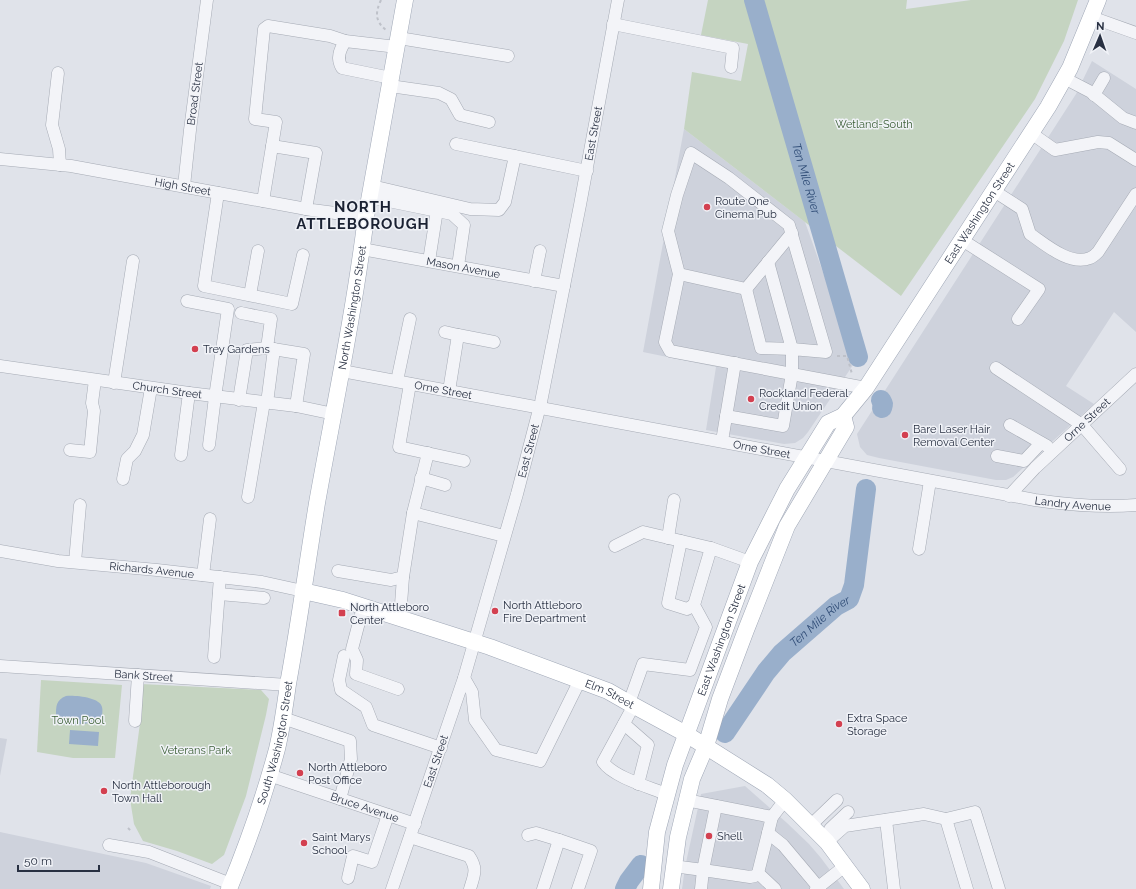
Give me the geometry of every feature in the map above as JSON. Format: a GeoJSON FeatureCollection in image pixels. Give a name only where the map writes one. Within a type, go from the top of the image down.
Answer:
{"type":"FeatureCollection","features":[{"type":"Feature","properties":{"kind":"main road","name":"North Washington Street"},"geometry":{"type":"LineString","coordinates":[[303,591],[342,371],[366,217],[391,82],[395,39],[405,0]]}},
{"type":"Feature","properties":{"kind":"main road","name":"East Washington Street"},"geometry":{"type":"LineString","coordinates":[[651,889],[658,832],[674,765],[750,562],[787,489],[828,423],[843,416],[866,388],[1031,133],[1070,68],[1098,0]]}},
{"type":"Feature","properties":{"kind":"main road","name":"East Washington Street"},"geometry":{"type":"LineString","coordinates":[[671,889],[673,866],[686,800],[692,779],[706,746],[728,679],[787,526],[846,427],[843,416]]}},
{"type":"Feature","properties":{"kind":"main road","name":"Elm Street"},"geometry":{"type":"LineString","coordinates":[[303,591],[343,600],[474,642],[608,691],[686,734],[767,785],[785,800],[824,839],[862,889]]}},
{"type":"Feature","properties":{"kind":"main road","name":"South Washington Street"},"geometry":{"type":"LineString","coordinates":[[230,887],[242,859],[259,810],[277,747],[303,591]]}},
{"type":"Feature","properties":{"kind":"street","name":"Broad Street"},"geometry":{"type":"LineString","coordinates":[[184,186],[207,0]]}},
{"type":"Feature","properties":{"kind":"street","name":"East Street"},"geometry":{"type":"LineString","coordinates":[[392,889],[464,678],[539,408],[564,286],[618,0]]}},
{"type":"Feature","properties":{"kind":"street"},"geometry":{"type":"LineString","coordinates":[[1091,17],[1136,34]]}},
{"type":"Feature","properties":{"kind":"street"},"geometry":{"type":"LineString","coordinates":[[613,24],[733,48],[731,67]]}},
{"type":"Feature","properties":{"kind":"street"},"geometry":{"type":"LineString","coordinates":[[263,201],[276,122],[255,119],[264,29],[268,26],[330,36],[345,41],[395,39],[508,56]]}},
{"type":"Feature","properties":{"kind":"street"},"geometry":{"type":"LineString","coordinates":[[345,41],[339,50],[338,62],[342,68],[391,82],[439,93],[451,99],[460,115],[489,122]]}},
{"type":"Feature","properties":{"kind":"street"},"geometry":{"type":"LineString","coordinates":[[58,73],[52,125],[59,149],[60,165]]}},
{"type":"Feature","properties":{"kind":"street"},"geometry":{"type":"LineString","coordinates":[[1064,78],[1094,95],[1122,118],[1136,123]]}},
{"type":"Feature","properties":{"kind":"street"},"geometry":{"type":"LineString","coordinates":[[1094,95],[1104,78]]}},
{"type":"Feature","properties":{"kind":"street"},"geometry":{"type":"LineString","coordinates":[[1031,133],[1055,150],[1098,142],[1108,143],[1136,160]]}},
{"type":"Feature","properties":{"kind":"street"},"geometry":{"type":"LineString","coordinates":[[456,144],[586,170]]}},
{"type":"Feature","properties":{"kind":"street"},"geometry":{"type":"LineString","coordinates":[[272,146],[316,153],[306,209]]}},
{"type":"Feature","properties":{"kind":"street"},"geometry":{"type":"LineString","coordinates":[[746,289],[761,348],[826,352],[789,225],[729,178],[691,153],[677,195],[668,231],[679,274],[665,342],[670,351],[866,388]]}},
{"type":"Feature","properties":{"kind":"street"},"geometry":{"type":"LineString","coordinates":[[371,192],[470,209],[499,210],[505,202],[515,156]]}},
{"type":"Feature","properties":{"kind":"street","name":"High Street"},"geometry":{"type":"LineString","coordinates":[[0,159],[60,165],[306,209],[366,217]]}},
{"type":"Feature","properties":{"kind":"street"},"geometry":{"type":"LineString","coordinates":[[994,191],[1022,209],[1030,234],[1066,257],[1080,259],[1090,258],[1098,252],[1136,194]]}},
{"type":"Feature","properties":{"kind":"street"},"geometry":{"type":"LineString","coordinates":[[371,192],[452,214],[464,225],[458,266]]}},
{"type":"Feature","properties":{"kind":"street"},"geometry":{"type":"LineString","coordinates":[[218,193],[204,286],[292,304],[303,255]]}},
{"type":"Feature","properties":{"kind":"street"},"geometry":{"type":"LineString","coordinates":[[429,261],[437,210]]}},
{"type":"Feature","properties":{"kind":"street"},"geometry":{"type":"LineString","coordinates":[[746,289],[792,233]]}},
{"type":"Feature","properties":{"kind":"street"},"geometry":{"type":"LineString","coordinates":[[962,240],[1038,289],[1018,319]]}},
{"type":"Feature","properties":{"kind":"street","name":"Mason Avenue"},"geometry":{"type":"LineString","coordinates":[[362,249],[564,286]]}},
{"type":"Feature","properties":{"kind":"street"},"geometry":{"type":"LineString","coordinates":[[250,296],[258,251]]}},
{"type":"Feature","properties":{"kind":"street"},"geometry":{"type":"LineString","coordinates":[[534,281],[540,251]]}},
{"type":"Feature","properties":{"kind":"street"},"geometry":{"type":"LineString","coordinates":[[114,383],[133,261]]}},
{"type":"Feature","properties":{"kind":"street"},"geometry":{"type":"LineString","coordinates":[[726,416],[783,426],[792,374],[792,350],[768,262]]}},
{"type":"Feature","properties":{"kind":"street"},"geometry":{"type":"LineString","coordinates":[[679,274],[746,289]]}},
{"type":"Feature","properties":{"kind":"street"},"geometry":{"type":"LineString","coordinates":[[187,301],[228,309],[214,397],[210,445]]}},
{"type":"Feature","properties":{"kind":"street"},"geometry":{"type":"LineString","coordinates":[[241,313],[271,319],[271,349],[265,403],[248,497]]}},
{"type":"Feature","properties":{"kind":"street"},"geometry":{"type":"LineString","coordinates":[[396,381],[410,319]]}},
{"type":"Feature","properties":{"kind":"street"},"geometry":{"type":"LineString","coordinates":[[445,332],[494,342]]}},
{"type":"Feature","properties":{"kind":"street"},"geometry":{"type":"LineString","coordinates":[[449,391],[458,335]]}},
{"type":"Feature","properties":{"kind":"street"},"geometry":{"type":"LineString","coordinates":[[239,400],[247,350],[271,349],[304,354],[296,406]]}},
{"type":"Feature","properties":{"kind":"street"},"geometry":{"type":"LineString","coordinates":[[722,441],[735,363]]}},
{"type":"Feature","properties":{"kind":"street","name":"Church Street"},"geometry":{"type":"LineString","coordinates":[[0,366],[214,397],[296,406],[334,414]]}},
{"type":"Feature","properties":{"kind":"street"},"geometry":{"type":"LineString","coordinates":[[996,368],[1082,425],[1120,469]]}},
{"type":"Feature","properties":{"kind":"street","name":"Orne Street"},"geometry":{"type":"LineString","coordinates":[[342,371],[1009,496],[1055,450],[1136,374]]}},
{"type":"Feature","properties":{"kind":"street"},"geometry":{"type":"LineString","coordinates":[[70,450],[90,452],[94,411],[92,403],[95,380]]}},
{"type":"Feature","properties":{"kind":"street"},"geometry":{"type":"LineString","coordinates":[[410,384],[399,447],[464,461]]}},
{"type":"Feature","properties":{"kind":"street"},"geometry":{"type":"LineString","coordinates":[[123,479],[127,459],[135,451],[143,436],[151,388]]}},
{"type":"Feature","properties":{"kind":"street"},"geometry":{"type":"LineString","coordinates":[[182,455],[189,393]]}},
{"type":"Feature","properties":{"kind":"street"},"geometry":{"type":"LineString","coordinates":[[1010,425],[1055,450]]}},
{"type":"Feature","properties":{"kind":"street"},"geometry":{"type":"LineString","coordinates":[[997,456],[1024,461],[1041,443]]}},
{"type":"Feature","properties":{"kind":"street"},"geometry":{"type":"LineString","coordinates":[[400,618],[403,578],[413,513],[428,453]]}},
{"type":"Feature","properties":{"kind":"street"},"geometry":{"type":"LineString","coordinates":[[421,478],[445,485]]}},
{"type":"Feature","properties":{"kind":"street"},"geometry":{"type":"LineString","coordinates":[[919,549],[930,481]]}},
{"type":"Feature","properties":{"kind":"street","name":"Landry Avenue"},"geometry":{"type":"LineString","coordinates":[[1009,496],[1087,506],[1136,505]]}},
{"type":"Feature","properties":{"kind":"street"},"geometry":{"type":"LineString","coordinates":[[668,538],[674,500]]}},
{"type":"Feature","properties":{"kind":"street"},"geometry":{"type":"LineString","coordinates":[[74,562],[80,505]]}},
{"type":"Feature","properties":{"kind":"street"},"geometry":{"type":"LineString","coordinates":[[413,513],[504,536]]}},
{"type":"Feature","properties":{"kind":"street"},"geometry":{"type":"LineString","coordinates":[[203,575],[210,519]]}},
{"type":"Feature","properties":{"kind":"street"},"geometry":{"type":"LineString","coordinates":[[615,546],[643,532],[711,548],[750,562]]}},
{"type":"Feature","properties":{"kind":"street"},"geometry":{"type":"LineString","coordinates":[[681,541],[668,603],[687,609],[694,605],[711,548]]}},
{"type":"Feature","properties":{"kind":"street","name":"Richards Avenue"},"geometry":{"type":"LineString","coordinates":[[0,551],[74,562],[262,582],[303,591]]}},
{"type":"Feature","properties":{"kind":"street"},"geometry":{"type":"LineString","coordinates":[[338,571],[392,580],[403,578]]}},
{"type":"Feature","properties":{"kind":"street"},"geometry":{"type":"LineString","coordinates":[[214,657],[220,577]]}},
{"type":"Feature","properties":{"kind":"street"},"geometry":{"type":"LineString","coordinates":[[219,594],[264,598]]}},
{"type":"Feature","properties":{"kind":"street"},"geometry":{"type":"LineString","coordinates":[[694,605],[706,627],[721,639]]}},
{"type":"Feature","properties":{"kind":"street"},"geometry":{"type":"LineString","coordinates":[[363,607],[352,649],[357,660],[356,674],[398,689]]}},
{"type":"Feature","properties":{"kind":"street"},"geometry":{"type":"LineString","coordinates":[[666,794],[638,784],[608,769],[603,762],[624,724],[632,704],[643,664],[690,670],[706,627]]}},
{"type":"Feature","properties":{"kind":"street"},"geometry":{"type":"LineString","coordinates":[[344,656],[339,680],[341,690],[366,707],[373,725],[441,748]]}},
{"type":"Feature","properties":{"kind":"street","name":"Bank Street"},"geometry":{"type":"LineString","coordinates":[[0,666],[288,685]]}},
{"type":"Feature","properties":{"kind":"street"},"geometry":{"type":"LineString","coordinates":[[135,721],[138,675]]}},
{"type":"Feature","properties":{"kind":"street"},"geometry":{"type":"LineString","coordinates":[[464,678],[472,692],[475,720],[496,750],[540,761],[580,680]]}},
{"type":"Feature","properties":{"kind":"street"},"geometry":{"type":"LineString","coordinates":[[282,718],[350,741],[351,759],[340,799]]}},
{"type":"Feature","properties":{"kind":"street"},"geometry":{"type":"LineString","coordinates":[[624,724],[648,745],[638,784]]}},
{"type":"Feature","properties":{"kind":"street","name":"Bruce Avenue"},"geometry":{"type":"LineString","coordinates":[[269,776],[415,824]]}},
{"type":"Feature","properties":{"kind":"street"},"geometry":{"type":"LineString","coordinates":[[686,800],[772,817]]}},
{"type":"Feature","properties":{"kind":"street"},"geometry":{"type":"LineString","coordinates":[[673,866],[750,877],[755,876],[758,873],[772,817],[785,800]]}},
{"type":"Feature","properties":{"kind":"street"},"geometry":{"type":"LineString","coordinates":[[811,825],[837,800]]}},
{"type":"Feature","properties":{"kind":"street"},"geometry":{"type":"LineString","coordinates":[[701,889],[703,870],[716,806]]}},
{"type":"Feature","properties":{"kind":"street"},"geometry":{"type":"LineString","coordinates":[[824,839],[848,812]]}},
{"type":"Feature","properties":{"kind":"street"},"geometry":{"type":"LineString","coordinates":[[824,839],[845,826],[924,814],[946,819],[975,812],[999,889]]}},
{"type":"Feature","properties":{"kind":"street"},"geometry":{"type":"LineString","coordinates":[[348,878],[353,856],[372,862],[388,815]]}},
{"type":"Feature","properties":{"kind":"street"},"geometry":{"type":"LineString","coordinates":[[946,819],[967,889]]}},
{"type":"Feature","properties":{"kind":"street"},"geometry":{"type":"LineString","coordinates":[[886,820],[894,889]]}},
{"type":"Feature","properties":{"kind":"street"},"geometry":{"type":"LineString","coordinates":[[528,835],[536,833],[591,851],[578,889]]}},
{"type":"Feature","properties":{"kind":"street"},"geometry":{"type":"LineString","coordinates":[[768,833],[783,845],[818,888],[845,866]]}},
{"type":"Feature","properties":{"kind":"street"},"geometry":{"type":"LineString","coordinates":[[410,837],[469,856],[474,864],[475,873],[470,889]]}},
{"type":"Feature","properties":{"kind":"street"},"geometry":{"type":"LineString","coordinates":[[543,889],[559,840]]}},
{"type":"Feature","properties":{"kind":"street"},"geometry":{"type":"LineString","coordinates":[[109,845],[149,852],[230,887]]}},
{"type":"Feature","properties":{"kind":"street"},"geometry":{"type":"LineString","coordinates":[[758,873],[774,889]]}},
{"type":"Feature","properties":{"kind":"path"},"geometry":{"type":"LineString","coordinates":[[380,1],[377,14],[378,22],[395,39]]}},
{"type":"Feature","properties":{"kind":"path"},"geometry":{"type":"LineString","coordinates":[[826,352],[825,356],[847,356],[852,374]]}},
{"type":"Feature","properties":{"kind":"shaded area"},"geometry":{"type":"Polygon","coordinates":[[[1092,61],[1136,89],[1136,332],[1114,312],[1066,386],[1094,404],[1013,477],[1006,480],[996,480],[867,455],[860,447],[857,434],[1076,94],[1092,61]]]}},
{"type":"Feature","properties":{"kind":"shaded area"},"geometry":{"type":"Polygon","coordinates":[[[684,129],[805,222],[855,362],[808,432],[803,438],[795,443],[784,444],[706,430],[716,367],[643,352],[684,129]]]}},
{"type":"Feature","properties":{"kind":"shaded area"},"geometry":{"type":"Polygon","coordinates":[[[0,738],[7,739],[0,776],[0,738]]]}},
{"type":"Feature","properties":{"kind":"shaded area"},"geometry":{"type":"Polygon","coordinates":[[[745,786],[809,844],[844,889],[682,889],[685,867],[701,794],[745,786]]]}},
{"type":"Feature","properties":{"kind":"shaded area"},"geometry":{"type":"Polygon","coordinates":[[[0,832],[146,863],[211,886],[210,889],[0,889],[0,832]]]}},
{"type":"Feature","properties":{"kind":"green space","name":"Wetland-South"},"geometry":{"type":"Polygon","coordinates":[[[708,0],[907,0],[906,9],[971,0],[1078,0],[1064,41],[1035,99],[901,296],[684,129],[692,72],[741,81],[748,44],[701,35],[708,0]]]}},
{"type":"Feature","properties":{"kind":"green space","name":"Town Pool"},"geometry":{"type":"Polygon","coordinates":[[[41,680],[122,685],[115,758],[73,758],[37,752],[41,680]]]}},
{"type":"Feature","properties":{"kind":"green space","name":"Veterans Park"},"geometry":{"type":"Polygon","coordinates":[[[141,684],[261,690],[269,699],[246,796],[224,855],[212,864],[177,851],[143,841],[134,824],[130,799],[140,723],[141,684]]]}},
{"type":"Feature","properties":{"kind":"water"},"geometry":{"type":"Polygon","coordinates":[[[66,696],[80,696],[97,701],[102,707],[102,717],[93,722],[84,724],[64,724],[56,716],[56,709],[58,701],[66,696]]]}},
{"type":"Feature","properties":{"kind":"water"},"geometry":{"type":"Polygon","coordinates":[[[70,730],[99,732],[98,746],[69,744],[70,730]]]}},
{"type":"Feature","properties":{"kind":"waterway","name":"Ten Mile River"},"geometry":{"type":"LineString","coordinates":[[754,0],[858,357]]}},
{"type":"Feature","properties":{"kind":"waterway","name":"Ten Mile River"},"geometry":{"type":"LineString","coordinates":[[881,400],[883,404],[882,408]]}},
{"type":"Feature","properties":{"kind":"waterway","name":"Ten Mile River"},"geometry":{"type":"LineString","coordinates":[[725,733],[766,672],[782,653],[836,606],[849,599],[854,585],[866,489]]}},
{"type":"Feature","properties":{"kind":"waterway","name":"Ten Mile River"},"geometry":{"type":"LineString","coordinates":[[625,889],[641,865]]}},
{"type":"Feature","properties":{"kind":"place","name":"Route One Cinema Pub"},"geometry":{"type":"Point","coordinates":[707,207]}},
{"type":"Feature","properties":{"kind":"place","name":"Trey Gardens"},"geometry":{"type":"Point","coordinates":[195,349]}},
{"type":"Feature","properties":{"kind":"place","name":"Rockland Federal Credit Union"},"geometry":{"type":"Point","coordinates":[751,399]}},
{"type":"Feature","properties":{"kind":"place","name":"Bare Laser Hair Removal Center"},"geometry":{"type":"Point","coordinates":[905,435]}},
{"type":"Feature","properties":{"kind":"place","name":"North Attleboro Fire Department"},"geometry":{"type":"Point","coordinates":[495,611]}},
{"type":"Feature","properties":{"kind":"place","name":"North Attleboro Center"},"geometry":{"type":"Point","coordinates":[342,613]}},
{"type":"Feature","properties":{"kind":"place","name":"Extra Space Storage"},"geometry":{"type":"Point","coordinates":[839,724]}},
{"type":"Feature","properties":{"kind":"place","name":"North Attleboro Post Office"},"geometry":{"type":"Point","coordinates":[300,773]}},
{"type":"Feature","properties":{"kind":"place","name":"North Attleborough Town Hall"},"geometry":{"type":"Point","coordinates":[104,791]}},
{"type":"Feature","properties":{"kind":"place","name":"Shell"},"geometry":{"type":"Point","coordinates":[709,836]}},
{"type":"Feature","properties":{"kind":"place","name":"Saint Marys School"},"geometry":{"type":"Point","coordinates":[304,843]}},
{"type":"Feature","properties":{"kind":"district","name":"NORTH ATTLEBOROUGH"},"geometry":{"type":"Point","coordinates":[363,216]}}]}
